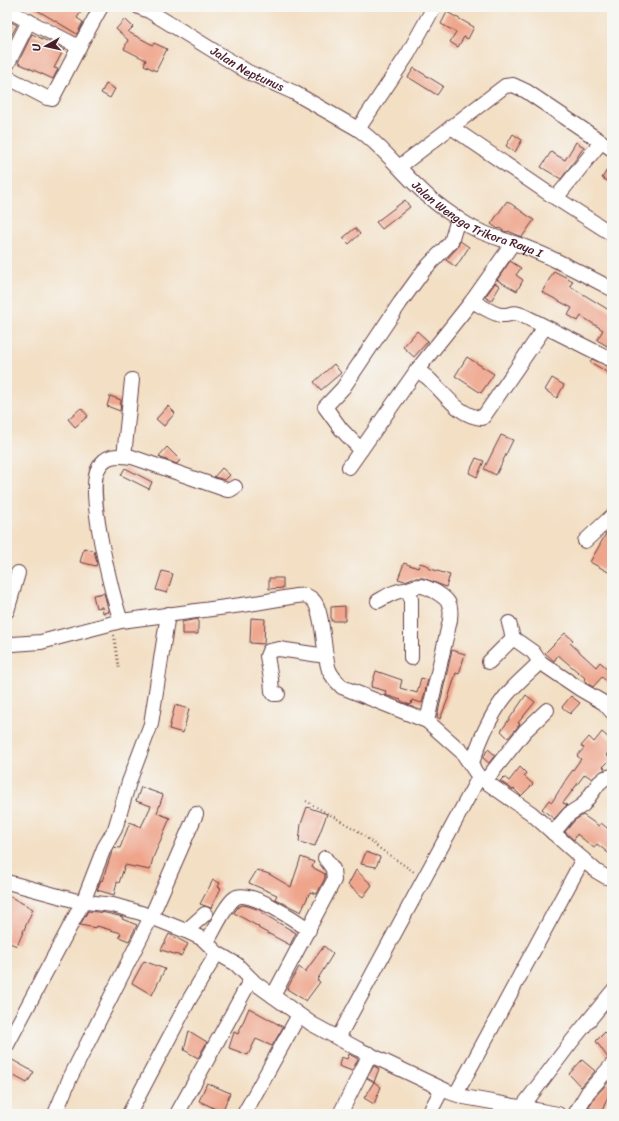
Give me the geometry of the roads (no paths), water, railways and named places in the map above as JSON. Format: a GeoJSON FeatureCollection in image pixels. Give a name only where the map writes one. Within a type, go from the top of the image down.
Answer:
{"type":"FeatureCollection","features":[{"type":"Feature","properties":{"kind":"street"},"geometry":{"type":"LineString","coordinates":[[7,77],[47,98],[52,99],[101,7]]}},
{"type":"Feature","properties":{"kind":"street"},"geometry":{"type":"LineString","coordinates":[[358,129],[408,54],[434,7]]}},
{"type":"Feature","properties":{"kind":"street","name":"Jalan Neptunus"},"geometry":{"type":"LineString","coordinates":[[147,8],[248,72],[293,92],[358,129]]}},
{"type":"Feature","properties":{"kind":"street"},"geometry":{"type":"LineString","coordinates":[[7,10],[79,47]]}},
{"type":"Feature","properties":{"kind":"street"},"geometry":{"type":"LineString","coordinates":[[7,65],[29,21]]}},
{"type":"Feature","properties":{"kind":"street"},"geometry":{"type":"LineString","coordinates":[[399,167],[496,92],[505,86],[513,85],[526,91],[607,146],[556,198]]}},
{"type":"Feature","properties":{"kind":"street"},"geometry":{"type":"LineString","coordinates":[[451,127],[612,234]]}},
{"type":"Feature","properties":{"kind":"street","name":"Jalan Wengga Trikora Raya I"},"geometry":{"type":"LineString","coordinates":[[358,129],[383,150],[428,196],[458,219],[485,235],[514,244],[555,260],[612,289]]}},
{"type":"Feature","properties":{"kind":"street"},"geometry":{"type":"LineString","coordinates":[[361,450],[341,428],[325,407],[343,388],[400,302],[424,270],[448,246],[454,236],[458,219]]}},
{"type":"Feature","properties":{"kind":"street"},"geometry":{"type":"LineString","coordinates":[[349,467],[417,370],[472,302],[514,244]]}},
{"type":"Feature","properties":{"kind":"street"},"geometry":{"type":"LineString","coordinates":[[472,302],[498,315],[513,312],[518,313],[612,360]]}},
{"type":"Feature","properties":{"kind":"street"},"geometry":{"type":"LineString","coordinates":[[417,370],[432,382],[448,400],[461,410],[482,418],[545,327]]}},
{"type":"Feature","properties":{"kind":"street"},"geometry":{"type":"LineString","coordinates":[[124,456],[132,380]]}},
{"type":"Feature","properties":{"kind":"street"},"geometry":{"type":"LineString","coordinates":[[117,622],[115,604],[97,522],[95,481],[97,469],[105,459],[117,455],[132,457],[227,490],[235,487]]}},
{"type":"Feature","properties":{"kind":"street"},"geometry":{"type":"LineString","coordinates":[[585,540],[612,516]]}},
{"type":"Feature","properties":{"kind":"street"},"geometry":{"type":"LineString","coordinates":[[7,611],[18,574]]}},
{"type":"Feature","properties":{"kind":"street"},"geometry":{"type":"LineString","coordinates":[[378,601],[394,592],[406,590],[416,586],[426,587],[446,599],[451,608],[450,620],[427,721]]}},
{"type":"Feature","properties":{"kind":"street"},"geometry":{"type":"LineString","coordinates":[[406,590],[410,593],[411,600],[411,658]]}},
{"type":"Feature","properties":{"kind":"street"},"geometry":{"type":"LineString","coordinates":[[7,643],[41,642],[117,622],[168,614],[249,604],[302,595],[308,597],[314,601],[317,606],[326,656],[329,669],[334,680],[342,687],[427,721],[462,752],[478,774],[531,813],[600,874],[606,877],[612,876]]}},
{"type":"Feature","properties":{"kind":"street"},"geometry":{"type":"LineString","coordinates":[[7,1045],[83,902],[104,848],[115,829],[129,782],[152,724],[168,614]]}},
{"type":"Feature","properties":{"kind":"street"},"geometry":{"type":"LineString","coordinates":[[509,623],[513,638],[533,652],[540,662],[580,690],[604,703],[612,712]]}},
{"type":"Feature","properties":{"kind":"street"},"geometry":{"type":"LineString","coordinates":[[489,662],[513,638]]}},
{"type":"Feature","properties":{"kind":"street"},"geometry":{"type":"LineString","coordinates":[[278,694],[272,693],[267,656],[269,651],[279,649],[326,656]]}},
{"type":"Feature","properties":{"kind":"street"},"geometry":{"type":"LineString","coordinates":[[338,1038],[478,774],[487,724],[495,710],[506,696],[540,662]]}},
{"type":"Feature","properties":{"kind":"street"},"geometry":{"type":"LineString","coordinates":[[478,774],[546,710]]}},
{"type":"Feature","properties":{"kind":"street"},"geometry":{"type":"LineString","coordinates":[[554,833],[569,814],[583,805],[599,783],[605,778],[612,776]]}},
{"type":"Feature","properties":{"kind":"street"},"geometry":{"type":"LineString","coordinates":[[55,1114],[70,1078],[151,916],[196,814]]}},
{"type":"Feature","properties":{"kind":"street"},"geometry":{"type":"LineString","coordinates":[[273,996],[334,880],[333,869],[325,858]]}},
{"type":"Feature","properties":{"kind":"street"},"geometry":{"type":"LineString","coordinates":[[456,1094],[583,860]]}},
{"type":"Feature","properties":{"kind":"street"},"geometry":{"type":"LineString","coordinates":[[7,882],[56,896],[83,902],[113,905],[151,916],[207,942],[217,953],[236,964],[251,979],[299,1016],[370,1054],[442,1089],[464,1097],[551,1113]]}},
{"type":"Feature","properties":{"kind":"street"},"geometry":{"type":"LineString","coordinates":[[207,942],[235,898],[242,896],[253,898],[286,914],[309,930]]}},
{"type":"Feature","properties":{"kind":"street"},"geometry":{"type":"LineString","coordinates":[[186,931],[205,914]]}},
{"type":"Feature","properties":{"kind":"street"},"geometry":{"type":"LineString","coordinates":[[129,1114],[189,1000],[217,953]]}},
{"type":"Feature","properties":{"kind":"street"},"geometry":{"type":"LineString","coordinates":[[177,1114],[251,979]]}},
{"type":"Feature","properties":{"kind":"street"},"geometry":{"type":"LineString","coordinates":[[522,1107],[572,1041],[612,992]]}},
{"type":"Feature","properties":{"kind":"street"},"geometry":{"type":"LineString","coordinates":[[244,1114],[299,1016]]}},
{"type":"Feature","properties":{"kind":"street"},"geometry":{"type":"LineString","coordinates":[[340,1114],[370,1054]]}},
{"type":"Feature","properties":{"kind":"street"},"geometry":{"type":"LineString","coordinates":[[575,1114],[588,1092],[612,1065]]}},
{"type":"Feature","properties":{"kind":"street"},"geometry":{"type":"LineString","coordinates":[[429,1114],[442,1089]]}}]}
